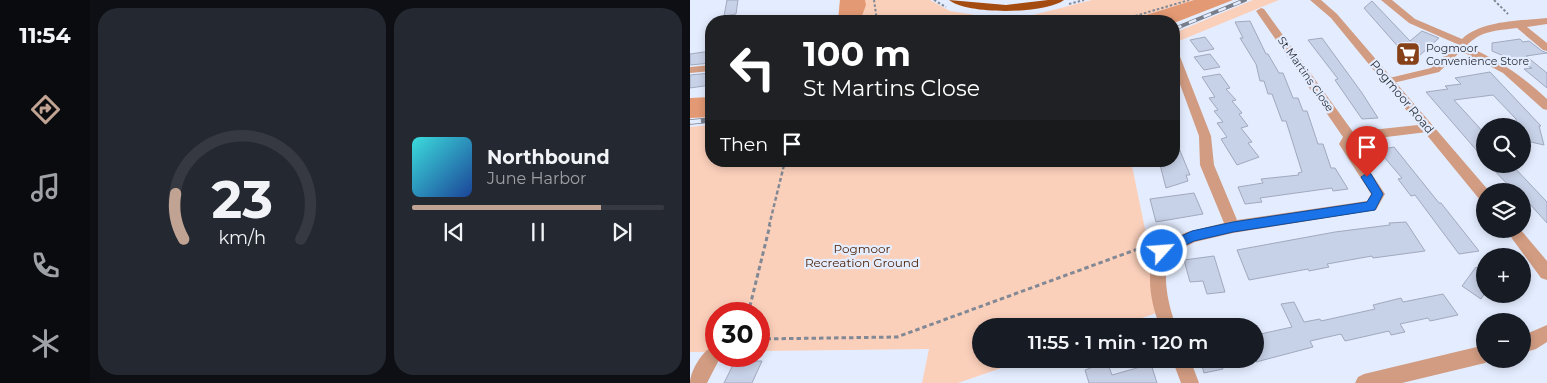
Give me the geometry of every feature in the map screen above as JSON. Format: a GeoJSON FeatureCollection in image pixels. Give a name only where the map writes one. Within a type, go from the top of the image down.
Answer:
{"type":"FeatureCollection","features":[{"type":"Feature","properties":{"kind":"highway"},"geometry":{"type":"LineString","coordinates":[[954,0],[976,6],[1004,9],[1033,6],[1059,0]]}},
{"type":"Feature","properties":{"kind":"street","name":"Pogmoor Road"},"geometry":{"type":"LineString","coordinates":[[1315,0],[1334,16],[1476,185]]}},
{"type":"Feature","properties":{"kind":"street"},"geometry":{"type":"LineString","coordinates":[[1386,0],[1412,21],[1503,67],[1515,75],[1547,106]]}},
{"type":"Feature","properties":{"kind":"street","name":"St Martins Close"},"geometry":{"type":"LineString","coordinates":[[1233,227],[1371,206],[1378,194],[1346,144],[1350,137],[1261,11]]}},
{"type":"Feature","properties":{"kind":"street"},"geometry":{"type":"LineString","coordinates":[[1389,81],[1435,70],[1473,34],[1486,29],[1547,21]]}},
{"type":"Feature","properties":{"kind":"street"},"geometry":{"type":"LineString","coordinates":[[1518,24],[1547,48]]}},
{"type":"Feature","properties":{"kind":"street"},"geometry":{"type":"LineString","coordinates":[[690,70],[705,69]]}},
{"type":"Feature","properties":{"kind":"street"},"geometry":{"type":"LineString","coordinates":[[1165,318],[1162,311],[1157,270],[1162,251],[1192,236],[1233,227],[1207,164],[1205,136],[1180,70]]}},
{"type":"Feature","properties":{"kind":"street"},"geometry":{"type":"LineString","coordinates":[[1350,137],[1427,128]]}},
{"type":"Feature","properties":{"kind":"street"},"geometry":{"type":"LineString","coordinates":[[1519,238],[1547,272]]}},
{"type":"Feature","properties":{"kind":"street"},"geometry":{"type":"LineString","coordinates":[[1531,342],[1547,333]]}},
{"type":"Feature","properties":{"kind":"street"},"geometry":{"type":"LineString","coordinates":[[1364,383],[1476,356]]}},
{"type":"Feature","properties":{"kind":"street"},"geometry":{"type":"LineString","coordinates":[[697,383],[706,367]]}},
{"type":"Feature","properties":{"kind":"street"},"geometry":{"type":"LineString","coordinates":[[1184,368],[1190,383]]}},
{"type":"Feature","properties":{"kind":"path"},"geometry":{"type":"LineString","coordinates":[[874,0],[876,15]]}},
{"type":"Feature","properties":{"kind":"path"},"geometry":{"type":"LineString","coordinates":[[1138,15],[1189,0]]}},
{"type":"Feature","properties":{"kind":"path"},"geometry":{"type":"LineString","coordinates":[[1494,0],[1518,24]]}},
{"type":"Feature","properties":{"kind":"path"},"geometry":{"type":"LineString","coordinates":[[751,302],[785,167]]}},
{"type":"Feature","properties":{"kind":"path"},"geometry":{"type":"LineString","coordinates":[[770,339],[897,337],[1135,250],[1149,247],[1162,251]]}},
{"type":"Feature","properties":{"kind":"green space"},"geometry":{"type":"Polygon","coordinates":[[[840,0],[930,0],[950,11],[976,15],[839,15],[840,0]]]}},
{"type":"Feature","properties":{"kind":"green space"},"geometry":{"type":"Polygon","coordinates":[[[1092,0],[1194,0],[1146,15],[1033,15],[1092,0]]]}},
{"type":"Feature","properties":{"kind":"green space"},"geometry":{"type":"Polygon","coordinates":[[[1253,0],[1279,0],[1180,41],[1180,30],[1253,0]]]}},
{"type":"Feature","properties":{"kind":"green space","name":"Pogmoor Recreation Ground"},"geometry":{"type":"Polygon","coordinates":[[[705,126],[705,167],[1132,167],[1162,311],[1142,318],[972,318],[972,368],[1001,368],[958,383],[922,383],[929,349],[770,351],[770,302],[705,302],[705,352],[690,352],[690,127],[705,126]]]}},
{"type":"Feature","properties":{"kind":"shaded area"},"geometry":{"type":"Polygon","coordinates":[[[840,0],[865,0],[866,5],[862,15],[839,15],[840,0]]]}},
{"type":"Feature","properties":{"kind":"shaded area"},"geometry":{"type":"Polygon","coordinates":[[[1194,0],[1233,0],[1180,21],[1180,15],[1146,15],[1194,0]]]}},
{"type":"Feature","properties":{"kind":"shaded area"},"geometry":{"type":"Polygon","coordinates":[[[705,97],[705,117],[690,118],[690,98],[705,97]]]}},
{"type":"Feature","properties":{"kind":"building"},"geometry":{"type":"Polygon","coordinates":[[[727,0],[738,0],[736,14],[724,15],[727,0]]]}},
{"type":"Feature","properties":{"kind":"building"},"geometry":{"type":"Polygon","coordinates":[[[1372,1],[1410,41],[1422,31],[1439,38],[1419,56],[1408,58],[1364,8],[1372,1]]]}},
{"type":"Feature","properties":{"kind":"building"},"geometry":{"type":"Polygon","coordinates":[[[1250,21],[1266,54],[1268,54],[1279,73],[1283,73],[1293,98],[1298,98],[1303,111],[1307,111],[1318,144],[1323,144],[1331,168],[1335,168],[1348,189],[1333,191],[1332,188],[1260,198],[1262,202],[1245,204],[1238,187],[1263,183],[1261,179],[1299,175],[1298,173],[1302,172],[1286,121],[1282,121],[1272,94],[1268,94],[1264,81],[1260,81],[1256,64],[1240,38],[1243,38],[1235,22],[1250,21]]]}},
{"type":"Feature","properties":{"kind":"building"},"geometry":{"type":"Polygon","coordinates":[[[1205,37],[1214,49],[1199,52],[1190,40],[1205,37]]]}},
{"type":"Feature","properties":{"kind":"building"},"geometry":{"type":"Polygon","coordinates":[[[1322,38],[1378,118],[1362,119],[1335,80],[1338,79],[1308,40],[1322,38]]]}},
{"type":"Feature","properties":{"kind":"building"},"geometry":{"type":"Polygon","coordinates":[[[1520,39],[1523,42],[1529,41],[1547,53],[1526,56],[1547,73],[1547,88],[1524,69],[1532,68],[1492,51],[1492,43],[1520,39]]]}},
{"type":"Feature","properties":{"kind":"building"},"geometry":{"type":"Polygon","coordinates":[[[705,52],[705,64],[690,65],[690,54],[705,52]]]}},
{"type":"Feature","properties":{"kind":"building"},"geometry":{"type":"Polygon","coordinates":[[[1210,54],[1220,67],[1204,70],[1194,57],[1210,54]]]}},
{"type":"Feature","properties":{"kind":"building"},"geometry":{"type":"Polygon","coordinates":[[[1490,72],[1541,126],[1539,126],[1544,145],[1531,142],[1531,118],[1515,118],[1493,95],[1454,100],[1476,124],[1476,150],[1426,92],[1448,89],[1445,86],[1461,84],[1455,78],[1490,72]]]}},
{"type":"Feature","properties":{"kind":"building"},"geometry":{"type":"Polygon","coordinates":[[[705,74],[705,86],[690,88],[690,75],[705,74]]]}},
{"type":"Feature","properties":{"kind":"building"},"geometry":{"type":"Polygon","coordinates":[[[1220,74],[1230,88],[1226,89],[1236,100],[1232,101],[1242,113],[1239,114],[1248,126],[1241,128],[1252,142],[1248,143],[1259,157],[1237,165],[1221,139],[1227,137],[1217,123],[1223,122],[1214,111],[1218,110],[1209,98],[1215,97],[1202,77],[1220,74]]]}},
{"type":"Feature","properties":{"kind":"building"},"geometry":{"type":"Polygon","coordinates":[[[1394,147],[1477,248],[1476,251],[1459,254],[1415,195],[1411,196],[1398,179],[1402,178],[1378,150],[1394,147]]]}},
{"type":"Feature","properties":{"kind":"building"},"geometry":{"type":"Polygon","coordinates":[[[1180,151],[1190,175],[1186,175],[1188,181],[1166,188],[1161,167],[1180,167],[1180,151]]]}},
{"type":"Feature","properties":{"kind":"building"},"geometry":{"type":"Polygon","coordinates":[[[1497,173],[1520,173],[1529,183],[1506,183],[1497,173]]]}},
{"type":"Feature","properties":{"kind":"building"},"geometry":{"type":"Polygon","coordinates":[[[1531,185],[1547,202],[1547,223],[1531,205],[1531,185]]]}},
{"type":"Feature","properties":{"kind":"building"},"geometry":{"type":"Polygon","coordinates":[[[1194,193],[1203,214],[1156,222],[1150,199],[1194,193]]]}},
{"type":"Feature","properties":{"kind":"building"},"geometry":{"type":"Polygon","coordinates":[[[1406,222],[1425,251],[1373,258],[1372,256],[1327,264],[1329,267],[1309,271],[1308,269],[1249,280],[1237,250],[1335,232],[1390,225],[1389,223],[1406,222]]]}},
{"type":"Feature","properties":{"kind":"building"},"geometry":{"type":"Polygon","coordinates":[[[1214,256],[1225,292],[1207,294],[1203,281],[1190,282],[1184,260],[1214,256]]]}},
{"type":"Feature","properties":{"kind":"building"},"geometry":{"type":"Polygon","coordinates":[[[1476,267],[1476,296],[1462,286],[1476,267]]]}},
{"type":"Feature","properties":{"kind":"building"},"geometry":{"type":"Polygon","coordinates":[[[1443,294],[1458,315],[1430,321],[1428,318],[1400,324],[1405,332],[1391,335],[1389,331],[1345,341],[1341,334],[1310,341],[1313,347],[1264,360],[1264,333],[1292,327],[1281,304],[1294,302],[1304,322],[1320,319],[1321,321],[1375,309],[1373,305],[1401,298],[1403,302],[1443,294]]]}},
{"type":"Feature","properties":{"kind":"building"},"geometry":{"type":"Polygon","coordinates":[[[732,367],[759,367],[752,383],[724,383],[732,367]]]}},
{"type":"Feature","properties":{"kind":"building"},"geometry":{"type":"Polygon","coordinates":[[[1090,368],[1109,368],[1112,375],[1137,368],[1152,368],[1157,383],[1089,383],[1085,370],[1090,368]]]}},
{"type":"Feature","properties":{"kind":"building"},"geometry":{"type":"Polygon","coordinates":[[[1203,368],[1223,369],[1204,373],[1203,368]]]}},
{"type":"Feature","properties":{"kind":"railway"},"geometry":{"type":"LineString","coordinates":[[1180,27],[1245,0]]}},
{"type":"Feature","properties":{"kind":"railway"},"geometry":{"type":"LineString","coordinates":[[690,122],[705,121]]}},
{"type":"Feature","properties":{"kind":"place","name":"Pogmoor Convenience Store"},"geometry":{"type":"Point","coordinates":[1408,54]}},
{"type":"Feature","properties":{"kind":"route"},"geometry":{"type":"LineString","coordinates":[[1162,251],[1192,236],[1233,227],[1371,206],[1378,194],[1367,177]]}}]}
